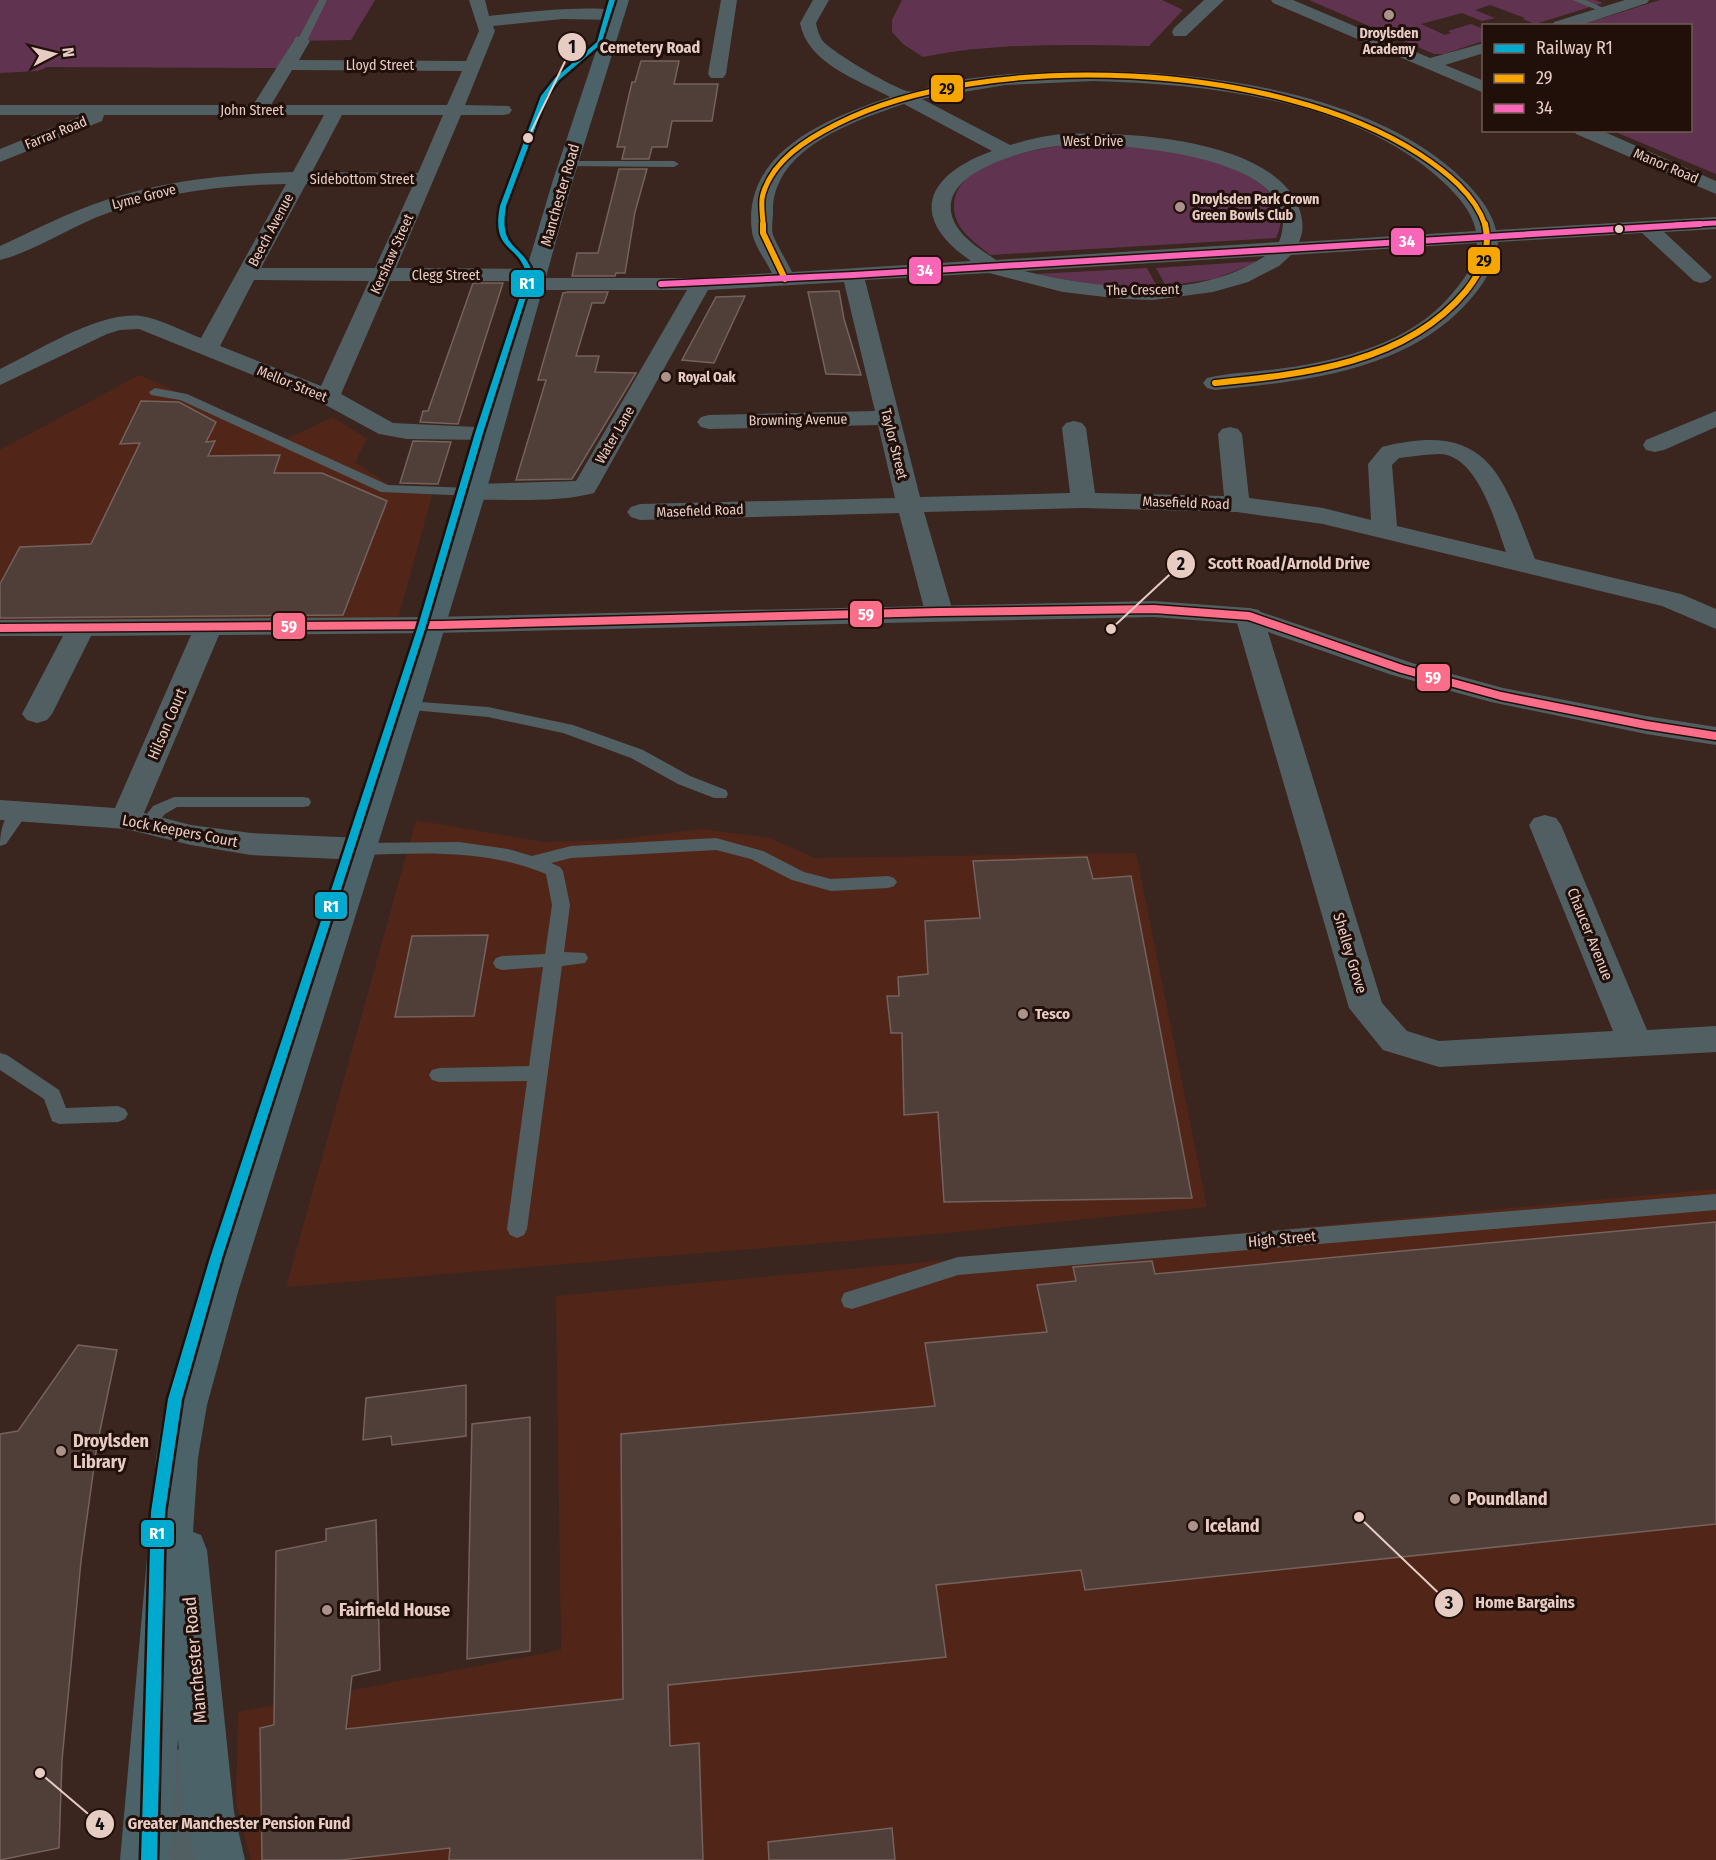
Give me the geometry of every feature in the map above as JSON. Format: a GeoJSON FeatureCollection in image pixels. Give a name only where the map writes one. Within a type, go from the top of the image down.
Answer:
{"type":"FeatureCollection","features":[{"type":"Feature","properties":{"kind":"main road","name":"Manchester Road"},"geometry":{"type":"LineString","coordinates":[[145,1860],[177,1458],[186,1405],[218,1292],[407,706],[430,625],[473,492],[488,433],[569,164],[619,8]]}},
{"type":"Feature","properties":{"kind":"main road","name":"Manchester Road"},"geometry":{"type":"LineString","coordinates":[[177,1458],[209,1812],[220,1860]]}},
{"type":"Feature","properties":{"kind":"street"},"geometry":{"type":"LineString","coordinates":[[477,0],[483,22],[619,8]]}},
{"type":"Feature","properties":{"kind":"street"},"geometry":{"type":"LineString","coordinates":[[717,74],[729,0]]}},
{"type":"Feature","properties":{"kind":"street"},"geometry":{"type":"LineString","coordinates":[[821,0],[808,23],[816,45],[838,62],[1007,152]]}},
{"type":"Feature","properties":{"kind":"street"},"geometry":{"type":"LineString","coordinates":[[1180,32],[1216,0]]}},
{"type":"Feature","properties":{"kind":"street"},"geometry":{"type":"LineString","coordinates":[[1279,0],[1482,87]]}},
{"type":"Feature","properties":{"kind":"street"},"geometry":{"type":"LineString","coordinates":[[1566,24],[1641,0]]}},
{"type":"Feature","properties":{"kind":"street","name":"Kershaw Street"},"geometry":{"type":"LineString","coordinates":[[328,397],[473,66],[487,31],[483,22]]}},
{"type":"Feature","properties":{"kind":"street"},"geometry":{"type":"LineString","coordinates":[[259,110],[302,41]]}},
{"type":"Feature","properties":{"kind":"street"},"geometry":{"type":"LineString","coordinates":[[1429,64],[1482,49]]}},
{"type":"Feature","properties":{"kind":"street","name":"Lloyd Street"},"geometry":{"type":"LineString","coordinates":[[287,65],[473,66]]}},
{"type":"Feature","properties":{"kind":"street"},"geometry":{"type":"LineString","coordinates":[[784,279],[764,246],[759,225],[759,207],[770,176],[797,147],[829,125],[906,98],[982,82],[1088,75],[1182,81],[1262,94],[1337,115],[1372,128],[1414,150],[1445,172],[1469,197],[1489,237],[1485,259],[1476,279],[1456,305],[1433,326],[1385,349],[1344,363],[1281,377],[1215,383]]}},
{"type":"Feature","properties":{"kind":"street","name":"John Street"},"geometry":{"type":"LineString","coordinates":[[0,110],[503,110]]}},
{"type":"Feature","properties":{"kind":"street","name":"Farrar Road"},"geometry":{"type":"LineString","coordinates":[[0,156],[112,110]]}},
{"type":"Feature","properties":{"kind":"street","name":"Beech Avenue"},"geometry":{"type":"LineString","coordinates":[[206,350],[336,110]]}},
{"type":"Feature","properties":{"kind":"street","name":"Manor Road"},"geometry":{"type":"LineString","coordinates":[[1588,132],[1716,188]]}},
{"type":"Feature","properties":{"kind":"street","name":"West Drive"},"geometry":{"type":"LineString","coordinates":[[993,267],[952,235],[941,208],[943,194],[964,171],[1007,152],[1058,141],[1112,140],[1173,146],[1225,159],[1264,178],[1282,192],[1292,209],[1293,227],[1286,249]]}},
{"type":"Feature","properties":{"kind":"street","name":"Sidebottom Street"},"geometry":{"type":"LineString","coordinates":[[298,179],[425,179]]}},
{"type":"Feature","properties":{"kind":"street","name":"Lyme Grove"},"geometry":{"type":"LineString","coordinates":[[0,254],[98,210],[143,195],[220,182],[298,179]]}},
{"type":"Feature","properties":{"kind":"street","name":"Clegg Street"},"geometry":{"type":"LineString","coordinates":[[247,273],[383,274],[701,284],[1716,224]]}},
{"type":"Feature","properties":{"kind":"street"},"geometry":{"type":"LineString","coordinates":[[1647,227],[1701,277]]}},
{"type":"Feature","properties":{"kind":"street","name":"The Crescent"},"geometry":{"type":"LineString","coordinates":[[993,267],[1068,287],[1125,292],[1163,292],[1198,288],[1239,277],[1268,264],[1286,249]]}},
{"type":"Feature","properties":{"kind":"street","name":"Taylor Street"},"geometry":{"type":"LineString","coordinates":[[853,275],[887,418],[939,612]]}},
{"type":"Feature","properties":{"kind":"street","name":"Water Lane"},"geometry":{"type":"LineString","coordinates":[[473,492],[554,491],[585,488],[701,284]]}},
{"type":"Feature","properties":{"kind":"street","name":"Mellor Street"},"geometry":{"type":"LineString","coordinates":[[0,378],[99,329],[121,322],[142,323],[328,397],[387,429],[407,432],[488,433]]}},
{"type":"Feature","properties":{"kind":"street","name":"Browning Avenue"},"geometry":{"type":"LineString","coordinates":[[709,422],[887,418]]}},
{"type":"Feature","properties":{"kind":"street"},"geometry":{"type":"LineString","coordinates":[[1655,445],[1716,418]]}},
{"type":"Feature","properties":{"kind":"street"},"geometry":{"type":"LineString","coordinates":[[1074,429],[1083,500]]}},
{"type":"Feature","properties":{"kind":"street"},"geometry":{"type":"LineString","coordinates":[[1230,434],[1236,504]]}},
{"type":"Feature","properties":{"kind":"street"},"geometry":{"type":"LineString","coordinates":[[1385,532],[1380,464],[1391,452],[1455,449],[1473,459],[1490,480],[1524,566]]}},
{"type":"Feature","properties":{"kind":"street","name":"Masefield Road"},"geometry":{"type":"LineString","coordinates":[[640,512],[1083,500],[1236,504],[1323,516],[1671,600],[1704,613],[1716,621]]}},
{"type":"Feature","properties":{"kind":"street"},"geometry":{"type":"LineString","coordinates":[[0,628],[430,625],[1154,609],[1249,616],[1402,669],[1501,696],[1646,725],[1716,736]]}},
{"type":"Feature","properties":{"kind":"street","name":"Shelley Grove"},"geometry":{"type":"LineString","coordinates":[[1249,616],[1366,1008],[1395,1041],[1439,1054],[1716,1039]]}},
{"type":"Feature","properties":{"kind":"street"},"geometry":{"type":"LineString","coordinates":[[37,714],[81,628]]}},
{"type":"Feature","properties":{"kind":"street","name":"Hilson Court"},"geometry":{"type":"LineString","coordinates":[[136,822],[208,628]]}},
{"type":"Feature","properties":{"kind":"street","name":"Lock Keepers Court"},"geometry":{"type":"LineString","coordinates":[[11,810],[136,822],[191,835],[251,844],[361,849]]}},
{"type":"Feature","properties":{"kind":"street","name":"Chaucer Avenue"},"geometry":{"type":"LineString","coordinates":[[1545,825],[1636,1044]]}},
{"type":"Feature","properties":{"kind":"street"},"geometry":{"type":"LineString","coordinates":[[183,1860],[182,1844],[197,1684]]}},
{"type":"Feature","properties":{"kind":"lane"},"geometry":{"type":"LineString","coordinates":[[302,41],[323,0]]}},
{"type":"Feature","properties":{"kind":"lane"},"geometry":{"type":"LineString","coordinates":[[1578,0],[1607,11]]}},
{"type":"Feature","properties":{"kind":"lane"},"geometry":{"type":"LineString","coordinates":[[569,164],[674,164]]}},
{"type":"Feature","properties":{"kind":"lane"},"geometry":{"type":"LineString","coordinates":[[155,392],[183,397],[386,489],[473,492]]}},
{"type":"Feature","properties":{"kind":"lane"},"geometry":{"type":"LineString","coordinates":[[407,706],[488,712],[567,729],[637,754],[684,780],[720,794]]}},
{"type":"Feature","properties":{"kind":"lane"},"geometry":{"type":"LineString","coordinates":[[136,822],[174,802],[303,802]]}},
{"type":"Feature","properties":{"kind":"lane"},"geometry":{"type":"LineString","coordinates":[[0,840],[11,810]]}},
{"type":"Feature","properties":{"kind":"lane"},"geometry":{"type":"LineString","coordinates":[[534,861],[571,852],[716,844],[757,855],[798,876],[831,885],[888,882]]}},
{"type":"Feature","properties":{"kind":"lane"},"geometry":{"type":"LineString","coordinates":[[361,849],[464,848],[505,852],[534,861],[554,871],[561,905],[517,1229]]}},
{"type":"Feature","properties":{"kind":"lane"},"geometry":{"type":"LineString","coordinates":[[502,963],[579,958]]}},
{"type":"Feature","properties":{"kind":"lane"},"geometry":{"type":"LineString","coordinates":[[0,1060],[52,1095],[59,1116],[118,1113]]}},
{"type":"Feature","properties":{"kind":"lane"},"geometry":{"type":"LineString","coordinates":[[439,1075],[538,1072]]}},
{"type":"Feature","properties":{"kind":"lane","name":"High Street"},"geometry":{"type":"LineString","coordinates":[[852,1300],[958,1266],[1716,1202]]}},
{"type":"Feature","properties":{"kind":"shaded area"},"geometry":{"type":"Polygon","coordinates":[[[0,0],[375,0],[351,40],[293,41],[278,68],[47,67],[38,71],[0,73],[0,0]]]}},
{"type":"Feature","properties":{"kind":"shaded area"},"geometry":{"type":"Polygon","coordinates":[[[902,0],[1162,0],[1183,10],[1149,46],[1007,47],[923,57],[903,44],[892,32],[892,20],[902,0]]]}},
{"type":"Feature","properties":{"kind":"shaded area"},"geometry":{"type":"Polygon","coordinates":[[[1309,0],[1595,0],[1603,3],[1535,24],[1490,5],[1475,10],[1495,18],[1482,21],[1462,13],[1421,24],[1445,35],[1451,33],[1448,31],[1471,24],[1482,29],[1482,41],[1444,54],[1434,54],[1309,0]]]}},
{"type":"Feature","properties":{"kind":"shaded area"},"geometry":{"type":"Polygon","coordinates":[[[1660,0],[1716,0],[1716,174],[1615,132],[1692,132],[1692,24],[1584,24],[1660,0]]]}},
{"type":"Feature","properties":{"kind":"shaded area"},"geometry":{"type":"Polygon","coordinates":[[[1075,144],[1116,144],[1150,148],[1175,152],[1231,168],[1255,180],[1272,195],[1280,215],[1276,238],[990,255],[962,230],[955,216],[954,204],[958,189],[969,177],[1002,159],[1022,153],[1075,144]]]}},
{"type":"Feature","properties":{"kind":"shaded area"},"geometry":{"type":"Polygon","coordinates":[[[1261,261],[1214,279],[1166,286],[1156,268],[1261,261]]]}},
{"type":"Feature","properties":{"kind":"shaded area"},"geometry":{"type":"Polygon","coordinates":[[[1147,268],[1157,287],[1100,286],[1036,274],[1147,268]]]}},
{"type":"Feature","properties":{"kind":"shaded area"},"geometry":{"type":"Polygon","coordinates":[[[139,375],[286,439],[333,417],[367,439],[355,462],[392,487],[433,492],[398,619],[0,620],[0,450],[139,375]]]}},
{"type":"Feature","properties":{"kind":"shaded area"},"geometry":{"type":"Polygon","coordinates":[[[416,820],[544,842],[615,840],[702,829],[769,838],[815,858],[1136,853],[1207,1207],[946,1233],[286,1287],[416,820]]]}},
{"type":"Feature","properties":{"kind":"shaded area"},"geometry":{"type":"Polygon","coordinates":[[[1716,1189],[1716,1860],[251,1860],[236,1803],[238,1712],[561,1650],[556,1296],[1716,1189]]]}},
{"type":"Feature","properties":{"kind":"building"},"geometry":{"type":"Polygon","coordinates":[[[641,61],[679,61],[674,84],[718,84],[712,121],[672,121],[667,147],[652,147],[649,159],[622,159],[625,147],[617,147],[632,82],[635,82],[641,61]]]}},
{"type":"Feature","properties":{"kind":"building"},"geometry":{"type":"Polygon","coordinates":[[[619,169],[647,169],[635,212],[625,273],[616,273],[615,276],[572,276],[577,253],[598,253],[619,169]]]}},
{"type":"Feature","properties":{"kind":"building"},"geometry":{"type":"Polygon","coordinates":[[[473,283],[503,283],[458,424],[420,422],[423,411],[428,411],[473,283]]]}},
{"type":"Feature","properties":{"kind":"building"},"geometry":{"type":"Polygon","coordinates":[[[839,291],[844,319],[861,375],[826,374],[808,292],[839,291]]]}},
{"type":"Feature","properties":{"kind":"building"},"geometry":{"type":"Polygon","coordinates":[[[608,292],[604,303],[592,303],[576,356],[599,356],[595,372],[636,373],[572,479],[516,480],[546,380],[538,380],[563,293],[608,292]]]}},
{"type":"Feature","properties":{"kind":"building"},"geometry":{"type":"Polygon","coordinates":[[[745,296],[714,363],[682,360],[716,297],[745,296]]]}},
{"type":"Feature","properties":{"kind":"building"},"geometry":{"type":"Polygon","coordinates":[[[141,401],[179,402],[216,422],[206,442],[215,441],[208,456],[280,455],[274,473],[322,473],[387,501],[343,615],[0,618],[0,584],[20,547],[91,544],[140,443],[120,444],[141,401]]]}},
{"type":"Feature","properties":{"kind":"building"},"geometry":{"type":"Polygon","coordinates":[[[413,441],[451,442],[438,484],[400,483],[413,441]]]}},
{"type":"Feature","properties":{"kind":"building","name":"Tesco"},"geometry":{"type":"Polygon","coordinates":[[[1087,857],[1093,879],[1131,876],[1192,1198],[944,1202],[938,1112],[904,1115],[902,1033],[891,1033],[887,996],[899,996],[898,977],[928,974],[925,921],[980,918],[973,861],[1087,857]]]}},
{"type":"Feature","properties":{"kind":"building"},"geometry":{"type":"Polygon","coordinates":[[[488,935],[474,1016],[395,1017],[412,936],[488,935]]]}},
{"type":"Feature","properties":{"kind":"building"},"geometry":{"type":"Polygon","coordinates":[[[1716,1222],[1716,1524],[1085,1590],[1081,1570],[936,1585],[946,1657],[668,1685],[670,1746],[699,1743],[703,1860],[449,1860],[450,1848],[340,1860],[262,1860],[260,1728],[274,1725],[276,1551],[326,1541],[326,1529],[376,1520],[380,1670],[352,1676],[346,1729],[623,1699],[621,1434],[935,1406],[925,1343],[1047,1332],[1037,1285],[1076,1281],[1073,1267],[1152,1261],[1155,1274],[1716,1222]]]}},
{"type":"Feature","properties":{"kind":"building"},"geometry":{"type":"Polygon","coordinates":[[[78,1345],[117,1350],[97,1445],[81,1561],[62,1760],[59,1848],[0,1860],[0,1434],[18,1431],[78,1345]]]}},
{"type":"Feature","properties":{"kind":"building"},"geometry":{"type":"Polygon","coordinates":[[[466,1385],[466,1436],[392,1445],[391,1436],[363,1440],[366,1398],[466,1385]]]}},
{"type":"Feature","properties":{"kind":"building","name":"Fairfield House"},"geometry":{"type":"Polygon","coordinates":[[[530,1417],[530,1651],[467,1659],[472,1424],[530,1417]]]}},
{"type":"Feature","properties":{"kind":"building"},"geometry":{"type":"Polygon","coordinates":[[[892,1828],[895,1860],[769,1860],[768,1842],[892,1828]]]}},
{"type":"Feature","properties":{"kind":"rail line","name":"R1"},"geometry":{"type":"LineString","coordinates":[[149,1860],[158,1512],[175,1399],[216,1258],[422,626],[479,433],[530,275],[528,267],[505,241],[501,232],[500,221],[503,206],[544,96],[557,79],[599,43],[612,0]]}},
{"type":"Feature","properties":{"kind":"transit line","name":"29"},"geometry":{"type":"LineString","coordinates":[[785,279],[763,233],[763,194],[781,162],[813,136],[854,115],[899,100],[983,82],[1071,76],[1136,77],[1197,83],[1280,97],[1363,123],[1400,142],[1435,164],[1464,191],[1480,212],[1487,234],[1485,257],[1481,269],[1451,308],[1424,330],[1392,347],[1322,369],[1215,383]]}},
{"type":"Feature","properties":{"kind":"transit line","name":"34"},"geometry":{"type":"LineString","coordinates":[[661,284],[853,275],[1716,223]]}},
{"type":"Feature","properties":{"kind":"transit line","name":"59"},"geometry":{"type":"LineString","coordinates":[[0,628],[441,625],[939,612],[1154,609],[1249,616],[1402,669],[1501,696],[1646,725],[1716,736]]}},
{"type":"Feature","properties":{"kind":"place","name":"Droylsden Academy"},"geometry":{"type":"Point","coordinates":[1389,15]}},
{"type":"Feature","properties":{"kind":"place","name":"Cemetery Road"},"geometry":{"type":"Point","coordinates":[528,138]}},
{"type":"Feature","properties":{"kind":"place","name":"Droylsden Park Crown Green Bowls Club"},"geometry":{"type":"Point","coordinates":[1180,207]}},
{"type":"Feature","properties":{"kind":"place","name":"Royal Oak"},"geometry":{"type":"Point","coordinates":[666,377]}},
{"type":"Feature","properties":{"kind":"place","name":"Scott Road/Arnold Drive"},"geometry":{"type":"Point","coordinates":[1111,629]}},
{"type":"Feature","properties":{"kind":"place","name":"Tesco"},"geometry":{"type":"Point","coordinates":[1023,1014]}},
{"type":"Feature","properties":{"kind":"place","name":"Droylsden Library"},"geometry":{"type":"Point","coordinates":[61,1451]}},
{"type":"Feature","properties":{"kind":"place","name":"Poundland"},"geometry":{"type":"Point","coordinates":[1455,1499]}},
{"type":"Feature","properties":{"kind":"place","name":"Home Bargains"},"geometry":{"type":"Point","coordinates":[1359,1517]}},
{"type":"Feature","properties":{"kind":"place","name":"Iceland"},"geometry":{"type":"Point","coordinates":[1193,1526]}},
{"type":"Feature","properties":{"kind":"place","name":"Fairfield House"},"geometry":{"type":"Point","coordinates":[327,1610]}},
{"type":"Feature","properties":{"kind":"place","name":"Greater Manchester Pension Fund"},"geometry":{"type":"Point","coordinates":[40,1773]}}]}
